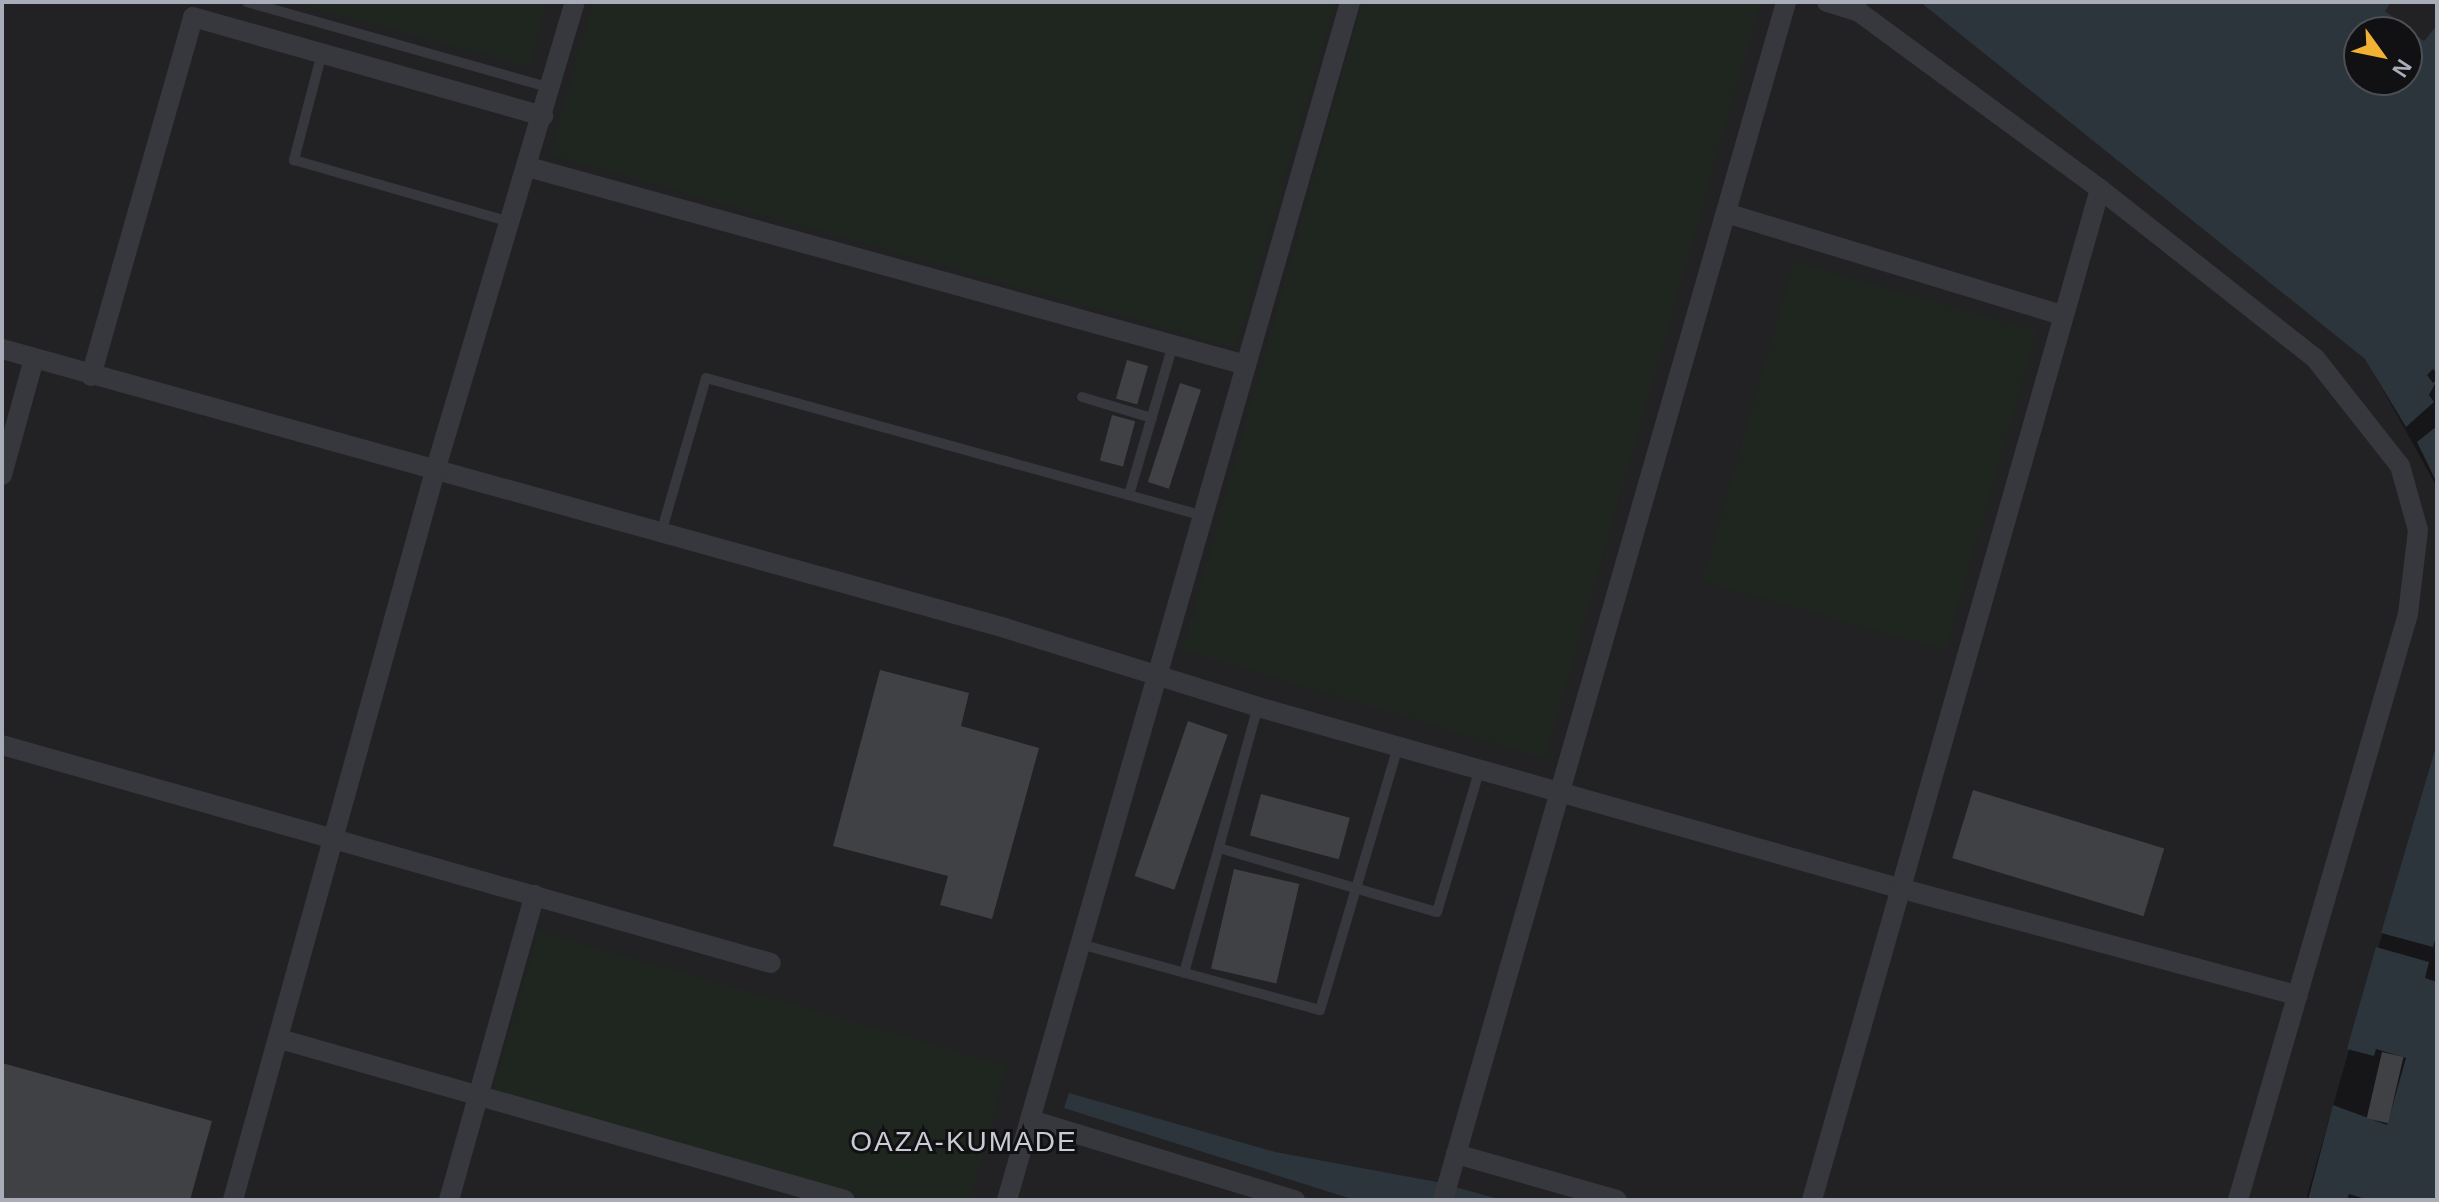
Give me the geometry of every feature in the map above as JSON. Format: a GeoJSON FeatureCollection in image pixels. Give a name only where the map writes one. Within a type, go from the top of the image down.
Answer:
{"type":"FeatureCollection","features":[{"type":"Feature","properties":{"kind":"street"},"geometry":{"type":"LineString","coordinates":[[233,1200],[337,839],[435,471],[575,2]]}},
{"type":"Feature","properties":{"kind":"street"},"geometry":{"type":"LineString","coordinates":[[1007,1200],[1350,2]]}},
{"type":"Feature","properties":{"kind":"street"},"geometry":{"type":"LineString","coordinates":[[1445,1191],[1786,2]]}},
{"type":"Feature","properties":{"kind":"street"},"geometry":{"type":"LineString","coordinates":[[1827,2],[1859,12],[2100,189],[2315,358],[2400,466],[2418,530],[2408,614],[2238,1200]]}},
{"type":"Feature","properties":{"kind":"street"},"geometry":{"type":"LineString","coordinates":[[91,376],[193,17],[543,116]]}},
{"type":"Feature","properties":{"kind":"street"},"geometry":{"type":"LineString","coordinates":[[528,167],[1246,365]]}},
{"type":"Feature","properties":{"kind":"street"},"geometry":{"type":"LineString","coordinates":[[1812,1200],[2100,189]]}},
{"type":"Feature","properties":{"kind":"street"},"geometry":{"type":"LineString","coordinates":[[1726,213],[2062,315]]}},
{"type":"Feature","properties":{"kind":"street"},"geometry":{"type":"LineString","coordinates":[[2,349],[661,533],[1159,675],[1258,707],[1899,888],[2298,996]]}},
{"type":"Feature","properties":{"kind":"street"},"geometry":{"type":"LineString","coordinates":[[2,475],[34,359]]}},
{"type":"Feature","properties":{"kind":"street"},"geometry":{"type":"LineString","coordinates":[[2,745],[771,963]]}},
{"type":"Feature","properties":{"kind":"street"},"geometry":{"type":"LineString","coordinates":[[449,1200],[535,895]]}},
{"type":"Feature","properties":{"kind":"street"},"geometry":{"type":"LineString","coordinates":[[280,1039],[845,1200]]}},
{"type":"Feature","properties":{"kind":"street"},"geometry":{"type":"LineString","coordinates":[[1031,1120],[1295,1200]]}},
{"type":"Feature","properties":{"kind":"street"},"geometry":{"type":"LineString","coordinates":[[1456,1154],[1617,1200]]}},
{"type":"Feature","properties":{"kind":"lane"},"geometry":{"type":"LineString","coordinates":[[247,2],[550,88]]}},
{"type":"Feature","properties":{"kind":"lane"},"geometry":{"type":"LineString","coordinates":[[322,53],[294,160],[511,223]]}},
{"type":"Feature","properties":{"kind":"lane"},"geometry":{"type":"LineString","coordinates":[[1129,495],[1173,345]]}},
{"type":"Feature","properties":{"kind":"lane"},"geometry":{"type":"LineString","coordinates":[[661,533],[706,378],[1204,516]]}},
{"type":"Feature","properties":{"kind":"lane"},"geometry":{"type":"LineString","coordinates":[[1082,397],[1152,418]]}},
{"type":"Feature","properties":{"kind":"lane"},"geometry":{"type":"LineString","coordinates":[[1184,973],[1258,707]]}},
{"type":"Feature","properties":{"kind":"lane"},"geometry":{"type":"LineString","coordinates":[[1080,944],[1320,1010],[1398,746]]}},
{"type":"Feature","properties":{"kind":"lane"},"geometry":{"type":"LineString","coordinates":[[1219,848],[1437,912],[1480,769]]}},
{"type":"Feature","properties":{"kind":"shaded area"},"geometry":{"type":"Polygon","coordinates":[[[2,2],[1920,2],[2366,359],[2437,487],[2437,743],[2306,1200],[2,1200],[2,2]]]}},
{"type":"Feature","properties":{"kind":"shaded area"},"geometry":{"type":"Polygon","coordinates":[[[290,2],[548,2],[529,67],[290,2]]]}},
{"type":"Feature","properties":{"kind":"shaded area"},"geometry":{"type":"Polygon","coordinates":[[[593,2],[1336,2],[1236,348],[549,155],[593,2]]]}},
{"type":"Feature","properties":{"kind":"shaded area"},"geometry":{"type":"Polygon","coordinates":[[[1362,2],[1761,2],[1545,759],[1183,650],[1362,2]]]}},
{"type":"Feature","properties":{"kind":"shaded area"},"geometry":{"type":"Polygon","coordinates":[[[1920,2],[2391,2],[2385,11],[2392,16],[2343,16],[2343,96],[2423,96],[2423,40],[2437,25],[2437,373],[2433,369],[2427,375],[2433,383],[2437,380],[2429,395],[2434,402],[2406,427],[2365,359],[1920,2]]]}},
{"type":"Feature","properties":{"kind":"shaded area"},"geometry":{"type":"Polygon","coordinates":[[[2391,2],[2437,2],[2437,25],[2424,41],[2423,16],[2391,16],[2384,11],[2391,2]]]}},
{"type":"Feature","properties":{"kind":"shaded area"},"geometry":{"type":"Polygon","coordinates":[[[1794,261],[2037,331],[1945,651],[1702,581],[1794,261]]]}},
{"type":"Feature","properties":{"kind":"shaded area"},"geometry":{"type":"Polygon","coordinates":[[[2437,426],[2437,483],[2417,442],[2437,426]]]}},
{"type":"Feature","properties":{"kind":"shaded area"},"geometry":{"type":"Polygon","coordinates":[[[2437,743],[2437,933],[2433,947],[2381,933],[2437,743]]]}},
{"type":"Feature","properties":{"kind":"shaded area"},"geometry":{"type":"Polygon","coordinates":[[[539,931],[1008,1066],[970,1200],[871,1200],[492,1091],[539,931]]]}},
{"type":"Feature","properties":{"kind":"shaded area"},"geometry":{"type":"Polygon","coordinates":[[[2376,947],[2429,962],[2425,978],[2437,982],[2437,1200],[2369,1200],[2349,1194],[2347,1200],[2308,1200],[2333,1105],[2387,1125],[2406,1058],[2376,1049],[2374,1056],[2347,1049],[2376,947]]]}},
{"type":"Feature","properties":{"kind":"shaded area"},"geometry":{"type":"Polygon","coordinates":[[[1069,1093],[1275,1152],[1437,1182],[1502,1200],[1355,1200],[1064,1108],[1069,1093]]]}},
{"type":"Feature","properties":{"kind":"building"},"geometry":{"type":"Polygon","coordinates":[[[1127,360],[1148,366],[1137,405],[1116,398],[1127,360]]]}},
{"type":"Feature","properties":{"kind":"building"},"geometry":{"type":"Polygon","coordinates":[[[1180,383],[1201,390],[1169,489],[1148,482],[1180,383]]]}},
{"type":"Feature","properties":{"kind":"building"},"geometry":{"type":"Polygon","coordinates":[[[1112,415],[1135,421],[1123,467],[1100,460],[1112,415]]]}},
{"type":"Feature","properties":{"kind":"building"},"geometry":{"type":"Polygon","coordinates":[[[880,670],[969,693],[961,726],[1039,748],[992,919],[940,905],[948,876],[833,846],[880,670]]]}},
{"type":"Feature","properties":{"kind":"building"},"geometry":{"type":"Polygon","coordinates":[[[1188,721],[1228,735],[1174,890],[1135,876],[1188,721]]]}},
{"type":"Feature","properties":{"kind":"building"},"geometry":{"type":"Polygon","coordinates":[[[1973,790],[2164,848],[2144,916],[1952,858],[1973,790]]]}},
{"type":"Feature","properties":{"kind":"building"},"geometry":{"type":"Polygon","coordinates":[[[1261,794],[1350,818],[1339,859],[1250,836],[1261,794]]]}},
{"type":"Feature","properties":{"kind":"building"},"geometry":{"type":"Polygon","coordinates":[[[1234,869],[1299,884],[1276,983],[1211,968],[1234,869]]]}},
{"type":"Feature","properties":{"kind":"building"},"geometry":{"type":"Polygon","coordinates":[[[2382,1052],[2403,1057],[2388,1123],[2367,1118],[2382,1052]]]}},
{"type":"Feature","properties":{"kind":"building"},"geometry":{"type":"Polygon","coordinates":[[[2,1063],[212,1121],[190,1200],[2,1200],[2,1063]]]}},
{"type":"Feature","properties":{"kind":"district","name":"OAZA-KUMADE"},"geometry":{"type":"Point","coordinates":[964,1142]}}]}
